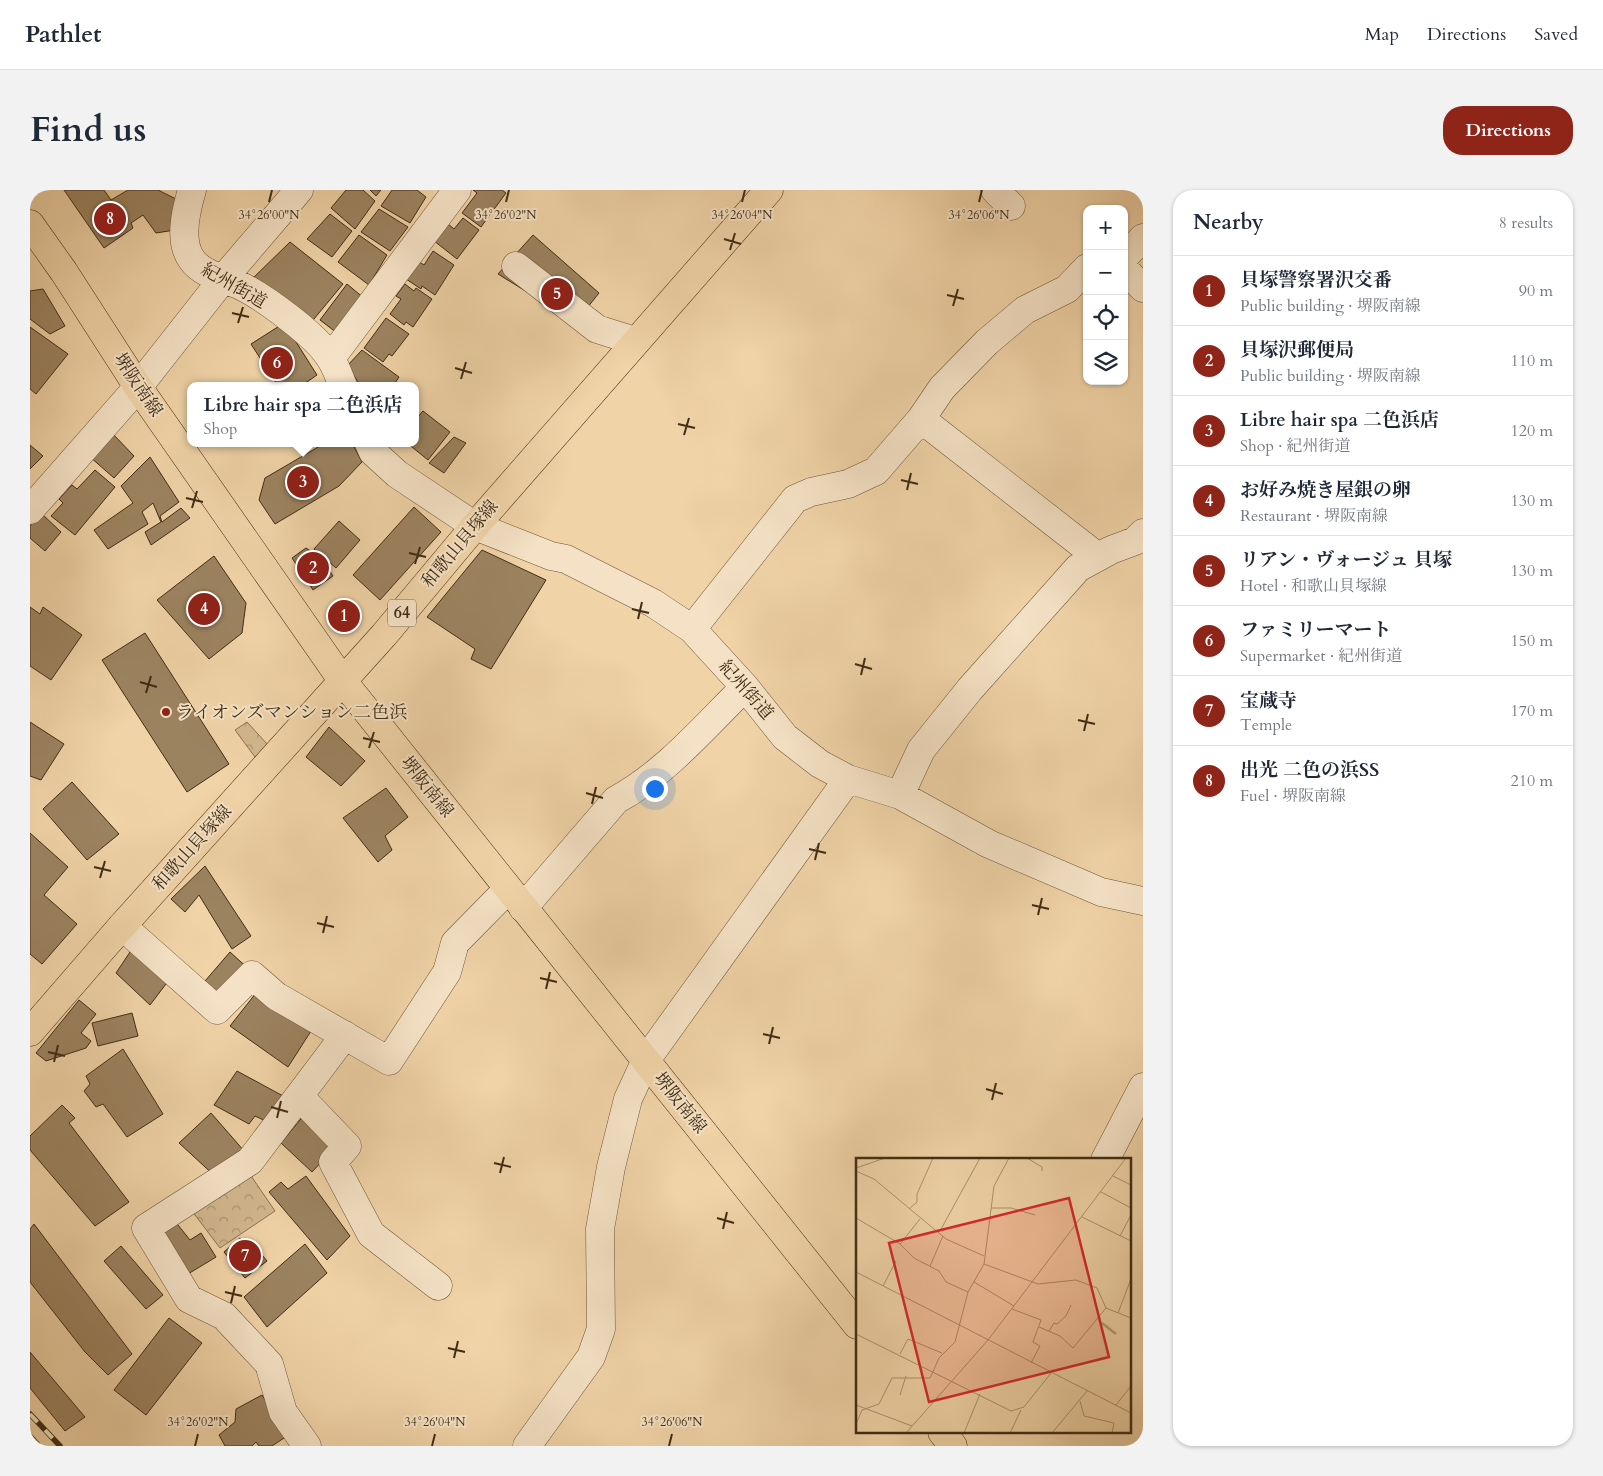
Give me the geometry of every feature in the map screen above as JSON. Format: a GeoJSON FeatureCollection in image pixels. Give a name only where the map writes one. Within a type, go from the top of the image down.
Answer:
{"type":"FeatureCollection","features":[{"type":"Feature","properties":{"kind":"main road","name":"和歌山貝塚線"},"geometry":{"type":"LineString","coordinates":[[30,1032],[122,926],[384,635],[475,526],[635,341],[769,190]]}},
{"type":"Feature","properties":{"kind":"main road","name":"堺阪南線"},"geometry":{"type":"LineString","coordinates":[[30,224],[64,272],[138,387],[342,680],[856,1324]]}},
{"type":"Feature","properties":{"kind":"main road"},"geometry":{"type":"LineString","coordinates":[[944,1434],[953,1446]]}},
{"type":"Feature","properties":{"kind":"street","name":"紀州街道"},"geometry":{"type":"LineString","coordinates":[[192,190],[185,216],[185,240],[192,260],[205,271],[241,286],[306,330],[331,358],[340,382]]}},
{"type":"Feature","properties":{"kind":"street"},"geometry":{"type":"LineString","coordinates":[[30,510],[138,387],[223,279],[298,190]]}},
{"type":"Feature","properties":{"kind":"street"},"geometry":{"type":"LineString","coordinates":[[331,358],[457,190]]}},
{"type":"Feature","properties":{"kind":"street"},"geometry":{"type":"LineString","coordinates":[[1128,253],[1143,238]]}},
{"type":"Feature","properties":{"kind":"street"},"geometry":{"type":"LineString","coordinates":[[516,266],[597,329],[635,341]]}},
{"type":"Feature","properties":{"kind":"street"},"geometry":{"type":"LineString","coordinates":[[692,629],[795,499],[811,492],[848,484],[876,471],[921,419],[942,388],[1004,326],[1025,310],[1067,289],[1083,272]]}},
{"type":"Feature","properties":{"kind":"street"},"geometry":{"type":"LineString","coordinates":[[1128,273],[1143,288]]}},
{"type":"Feature","properties":{"kind":"street"},"geometry":{"type":"LineString","coordinates":[[921,419],[1098,557]]}},
{"type":"Feature","properties":{"kind":"street","name":"紀州街道"},"geometry":{"type":"LineString","coordinates":[[371,447],[373,452],[396,474],[475,526],[552,556],[566,559],[653,603],[692,629],[745,687],[785,737],[820,764],[848,779],[900,795],[989,844],[1101,892],[1143,901]]}},
{"type":"Feature","properties":{"kind":"street"},"geometry":{"type":"LineString","coordinates":[[900,795],[921,750],[970,689],[1078,568],[1098,557],[1140,542]]}},
{"type":"Feature","properties":{"kind":"street"},"geometry":{"type":"LineString","coordinates":[[122,926],[217,1010],[252,975],[276,996],[389,1061],[447,972],[455,943],[516,898],[616,800],[631,792],[664,766],[745,687]]}},
{"type":"Feature","properties":{"kind":"street"},"geometry":{"type":"LineString","coordinates":[[527,1446],[591,1357],[601,1330],[600,1229],[611,1167],[628,1099],[646,1060],[848,779]]}},
{"type":"Feature","properties":{"kind":"street"},"geometry":{"type":"LineString","coordinates":[[307,1446],[283,1412],[269,1364],[224,1316],[190,1299],[146,1228],[250,1160],[345,1035]]}},
{"type":"Feature","properties":{"kind":"street"},"geometry":{"type":"LineString","coordinates":[[1105,1158],[1143,1087]]}},
{"type":"Feature","properties":{"kind":"street"},"geometry":{"type":"LineString","coordinates":[[299,1096],[347,1146],[333,1162],[371,1234],[438,1286]]}},
{"type":"Feature","properties":{"kind":"green space"},"geometry":{"type":"Polygon","coordinates":[[[247,722],[268,745],[255,757],[235,730],[247,722]]]}},
{"type":"Feature","properties":{"kind":"green space"},"geometry":{"type":"Polygon","coordinates":[[[249,1173],[275,1211],[220,1248],[192,1211],[249,1173]]]}},
{"type":"Feature","properties":{"kind":"building"},"geometry":{"type":"Polygon","coordinates":[[[64,190],[104,190],[111,200],[128,190],[158,190],[180,201],[175,230],[156,233],[143,215],[131,223],[133,228],[104,248],[64,190]]]}},
{"type":"Feature","properties":{"kind":"building"},"geometry":{"type":"Polygon","coordinates":[[[346,190],[363,190],[375,201],[355,229],[331,208],[346,190]]]}},
{"type":"Feature","properties":{"kind":"building"},"geometry":{"type":"Polygon","coordinates":[[[370,190],[381,190],[376,196],[370,190]]]}},
{"type":"Feature","properties":{"kind":"building"},"geometry":{"type":"Polygon","coordinates":[[[392,190],[417,190],[426,197],[410,223],[381,206],[392,190]]]}},
{"type":"Feature","properties":{"kind":"building"},"geometry":{"type":"Polygon","coordinates":[[[473,190],[502,190],[506,193],[481,227],[462,213],[477,193],[473,190]]]}},
{"type":"Feature","properties":{"kind":"building"},"geometry":{"type":"Polygon","coordinates":[[[379,209],[408,227],[390,251],[361,232],[379,209]]]}},
{"type":"Feature","properties":{"kind":"building"},"geometry":{"type":"Polygon","coordinates":[[[330,214],[352,231],[332,257],[307,239],[330,214]]]}},
{"type":"Feature","properties":{"kind":"building"},"geometry":{"type":"Polygon","coordinates":[[[463,218],[479,230],[457,259],[433,240],[447,223],[454,229],[463,218]]]}},
{"type":"Feature","properties":{"kind":"building"},"geometry":{"type":"Polygon","coordinates":[[[359,235],[387,255],[369,285],[338,262],[359,235]]]}},
{"type":"Feature","properties":{"kind":"building"},"geometry":{"type":"Polygon","coordinates":[[[533,235],[599,293],[583,313],[561,313],[498,274],[533,235]]]}},
{"type":"Feature","properties":{"kind":"building"},"geometry":{"type":"Polygon","coordinates":[[[290,242],[343,284],[309,325],[249,282],[290,242]]]}},
{"type":"Feature","properties":{"kind":"building"},"geometry":{"type":"Polygon","coordinates":[[[433,251],[454,265],[435,295],[422,286],[421,289],[400,275],[412,257],[424,265],[433,251]]]}},
{"type":"Feature","properties":{"kind":"building"},"geometry":{"type":"Polygon","coordinates":[[[347,284],[365,299],[337,333],[320,320],[347,284]]]}},
{"type":"Feature","properties":{"kind":"building"},"geometry":{"type":"Polygon","coordinates":[[[405,284],[414,291],[416,288],[432,299],[413,327],[406,322],[404,325],[390,314],[401,299],[396,296],[405,284]]]}},
{"type":"Feature","properties":{"kind":"building"},"geometry":{"type":"Polygon","coordinates":[[[43,289],[65,326],[50,334],[30,319],[30,291],[43,289]]]}},
{"type":"Feature","properties":{"kind":"building"},"geometry":{"type":"Polygon","coordinates":[[[386,318],[409,334],[392,356],[389,354],[383,362],[364,348],[386,318]]]}},
{"type":"Feature","properties":{"kind":"building"},"geometry":{"type":"Polygon","coordinates":[[[284,323],[317,375],[307,382],[275,382],[251,344],[284,323]]]}},
{"type":"Feature","properties":{"kind":"building"},"geometry":{"type":"Polygon","coordinates":[[[30,327],[68,354],[36,394],[30,389],[30,327]]]}},
{"type":"Feature","properties":{"kind":"building"},"geometry":{"type":"Polygon","coordinates":[[[362,350],[399,377],[396,382],[358,382],[347,366],[362,350]]]}},
{"type":"Feature","properties":{"kind":"building"},"geometry":{"type":"Polygon","coordinates":[[[423,411],[450,432],[428,460],[412,447],[419,447],[419,416],[423,411]]]}},
{"type":"Feature","properties":{"kind":"building"},"geometry":{"type":"Polygon","coordinates":[[[111,432],[134,456],[114,478],[89,456],[111,432]]]}},
{"type":"Feature","properties":{"kind":"building"},"geometry":{"type":"Polygon","coordinates":[[[454,437],[466,443],[444,473],[429,463],[454,437]]]}},
{"type":"Feature","properties":{"kind":"building"},"geometry":{"type":"Polygon","coordinates":[[[30,445],[43,456],[30,469],[30,445]]]}},
{"type":"Feature","properties":{"kind":"building"},"geometry":{"type":"Polygon","coordinates":[[[318,447],[354,447],[362,462],[339,486],[275,524],[259,500],[265,478],[318,447]]]}},
{"type":"Feature","properties":{"kind":"building"},"geometry":{"type":"Polygon","coordinates":[[[150,457],[179,502],[160,516],[162,522],[181,508],[190,518],[151,545],[145,532],[161,522],[153,503],[142,512],[148,524],[108,549],[94,530],[133,503],[121,486],[150,457]]]}},
{"type":"Feature","properties":{"kind":"building"},"geometry":{"type":"Polygon","coordinates":[[[95,470],[115,487],[75,535],[51,516],[63,503],[59,499],[72,485],[77,489],[95,470]]]}},
{"type":"Feature","properties":{"kind":"building"},"geometry":{"type":"Polygon","coordinates":[[[414,507],[441,532],[380,600],[353,575],[414,507]]]}},
{"type":"Feature","properties":{"kind":"building"},"geometry":{"type":"Polygon","coordinates":[[[41,513],[61,532],[45,551],[30,538],[30,526],[41,513]]]}},
{"type":"Feature","properties":{"kind":"building"},"geometry":{"type":"Polygon","coordinates":[[[339,521],[360,540],[336,568],[314,549],[339,521]]]}},
{"type":"Feature","properties":{"kind":"building"},"geometry":{"type":"Polygon","coordinates":[[[306,548],[322,559],[333,576],[313,590],[292,558],[306,548]]]}},
{"type":"Feature","properties":{"kind":"building"},"geometry":{"type":"Polygon","coordinates":[[[482,550],[546,580],[491,669],[471,659],[475,649],[427,617],[482,550]]]}},
{"type":"Feature","properties":{"kind":"building"},"geometry":{"type":"Polygon","coordinates":[[[214,556],[246,603],[242,633],[209,659],[157,600],[214,556]]]}},
{"type":"Feature","properties":{"kind":"building"},"geometry":{"type":"Polygon","coordinates":[[[30,607],[40,614],[43,607],[82,635],[51,680],[30,666],[30,607]]]}},
{"type":"Feature","properties":{"kind":"building","name":"ライオンズマンション二色浜"},"geometry":{"type":"Polygon","coordinates":[[[145,633],[229,764],[187,792],[102,660],[145,633]]]}},
{"type":"Feature","properties":{"kind":"building"},"geometry":{"type":"Polygon","coordinates":[[[30,722],[64,744],[41,780],[30,776],[30,722]]]}},
{"type":"Feature","properties":{"kind":"building"},"geometry":{"type":"Polygon","coordinates":[[[329,727],[365,761],[341,786],[306,757],[329,727]]]}},
{"type":"Feature","properties":{"kind":"building"},"geometry":{"type":"Polygon","coordinates":[[[72,782],[119,834],[87,860],[43,809],[72,782]]]}},
{"type":"Feature","properties":{"kind":"building"},"geometry":{"type":"Polygon","coordinates":[[[386,788],[408,817],[385,836],[392,850],[378,862],[343,818],[386,788]]]}},
{"type":"Feature","properties":{"kind":"building"},"geometry":{"type":"Polygon","coordinates":[[[30,833],[68,867],[44,895],[77,924],[42,964],[30,954],[30,833]]]}},
{"type":"Feature","properties":{"kind":"building"},"geometry":{"type":"Polygon","coordinates":[[[205,866],[251,936],[232,949],[199,895],[185,912],[171,899],[205,866]]]}},
{"type":"Feature","properties":{"kind":"building"},"geometry":{"type":"Polygon","coordinates":[[[134,946],[169,980],[150,1005],[116,973],[134,946]]]}},
{"type":"Feature","properties":{"kind":"building"},"geometry":{"type":"Polygon","coordinates":[[[230,952],[252,972],[220,1006],[199,988],[230,952]]]}},
{"type":"Feature","properties":{"kind":"building"},"geometry":{"type":"Polygon","coordinates":[[[256,993],[313,1028],[288,1067],[230,1026],[256,993]]]}},
{"type":"Feature","properties":{"kind":"building"},"geometry":{"type":"Polygon","coordinates":[[[79,1000],[96,1014],[81,1033],[91,1041],[86,1048],[46,1061],[36,1053],[79,1000]]]}},
{"type":"Feature","properties":{"kind":"building"},"geometry":{"type":"Polygon","coordinates":[[[132,1013],[138,1036],[98,1046],[92,1023],[132,1013]]]}},
{"type":"Feature","properties":{"kind":"building"},"geometry":{"type":"Polygon","coordinates":[[[123,1049],[163,1114],[127,1137],[103,1104],[96,1107],[84,1091],[90,1084],[86,1076],[123,1049]]]}},
{"type":"Feature","properties":{"kind":"building"},"geometry":{"type":"Polygon","coordinates":[[[237,1071],[285,1097],[270,1123],[255,1116],[249,1124],[214,1105],[237,1071]]]}},
{"type":"Feature","properties":{"kind":"building"},"geometry":{"type":"Polygon","coordinates":[[[62,1105],[75,1118],[69,1123],[129,1202],[95,1226],[30,1150],[30,1136],[62,1105]]]}},
{"type":"Feature","properties":{"kind":"building"},"geometry":{"type":"Polygon","coordinates":[[[211,1113],[245,1152],[217,1178],[179,1143],[211,1113]]]}},
{"type":"Feature","properties":{"kind":"building"},"geometry":{"type":"Polygon","coordinates":[[[305,1114],[336,1146],[312,1172],[281,1143],[305,1114]]]}},
{"type":"Feature","properties":{"kind":"building"},"geometry":{"type":"Polygon","coordinates":[[[306,1176],[350,1236],[327,1260],[269,1192],[281,1182],[288,1189],[306,1176]]]}},
{"type":"Feature","properties":{"kind":"building"},"geometry":{"type":"Polygon","coordinates":[[[174,1220],[190,1240],[201,1233],[216,1257],[183,1277],[154,1234],[174,1220]]]}},
{"type":"Feature","properties":{"kind":"building"},"geometry":{"type":"Polygon","coordinates":[[[34,1224],[132,1354],[108,1375],[85,1352],[30,1282],[30,1229],[34,1224]]]}},
{"type":"Feature","properties":{"kind":"building"},"geometry":{"type":"Polygon","coordinates":[[[240,1238],[244,1243],[249,1239],[267,1261],[245,1278],[224,1252],[240,1238]]]}},
{"type":"Feature","properties":{"kind":"building"},"geometry":{"type":"Polygon","coordinates":[[[305,1244],[327,1273],[267,1327],[244,1297],[305,1244]]]}},
{"type":"Feature","properties":{"kind":"building"},"geometry":{"type":"Polygon","coordinates":[[[121,1246],[163,1295],[146,1309],[104,1261],[121,1246]]]}},
{"type":"Feature","properties":{"kind":"building"},"geometry":{"type":"Polygon","coordinates":[[[169,1318],[202,1343],[146,1415],[114,1390],[169,1318]]]}},
{"type":"Feature","properties":{"kind":"building"},"geometry":{"type":"Polygon","coordinates":[[[30,1352],[85,1417],[65,1431],[30,1388],[30,1352]]]}},
{"type":"Feature","properties":{"kind":"building"},"geometry":{"type":"Polygon","coordinates":[[[262,1395],[287,1436],[272,1446],[259,1446],[256,1442],[252,1446],[225,1446],[219,1435],[235,1422],[236,1409],[262,1395]]]}},
{"type":"Feature","properties":{"kind":"building"},"geometry":{"type":"Polygon","coordinates":[[[1143,1439],[1143,1446],[1134,1446],[1143,1439]]]}},
{"type":"Feature","properties":{"kind":"railway"},"geometry":{"type":"LineString","coordinates":[[30,1414],[60,1446]]}},
{"type":"Feature","properties":{"kind":"railway"},"geometry":{"type":"LineString","coordinates":[[30,1436],[39,1446]]}},
{"type":"Feature","properties":{"kind":"place","name":"出光 二色の浜SS"},"geometry":{"type":"Point","coordinates":[110,219]}},
{"type":"Feature","properties":{"kind":"place","name":"リアン・ヴォージュ 貝塚"},"geometry":{"type":"Point","coordinates":[557,294]}},
{"type":"Feature","properties":{"kind":"place","name":"ファミリーマート"},"geometry":{"type":"Point","coordinates":[277,363]}},
{"type":"Feature","properties":{"kind":"place","name":"Libre hair spa 二色浜店"},"geometry":{"type":"Point","coordinates":[303,482]}},
{"type":"Feature","properties":{"kind":"place","name":"貝塚沢郵便局"},"geometry":{"type":"Point","coordinates":[313,568]}},
{"type":"Feature","properties":{"kind":"place","name":"お好み焼き屋銀の卵"},"geometry":{"type":"Point","coordinates":[204,609]}},
{"type":"Feature","properties":{"kind":"place","name":"貝塚警察署沢交番"},"geometry":{"type":"Point","coordinates":[344,616]}},
{"type":"Feature","properties":{"kind":"place","name":"ライオンズマンション二色浜"},"geometry":{"type":"Point","coordinates":[166,712]}},
{"type":"Feature","properties":{"kind":"place","name":"宝蔵寺"},"geometry":{"type":"Point","coordinates":[245,1256]}}]}
